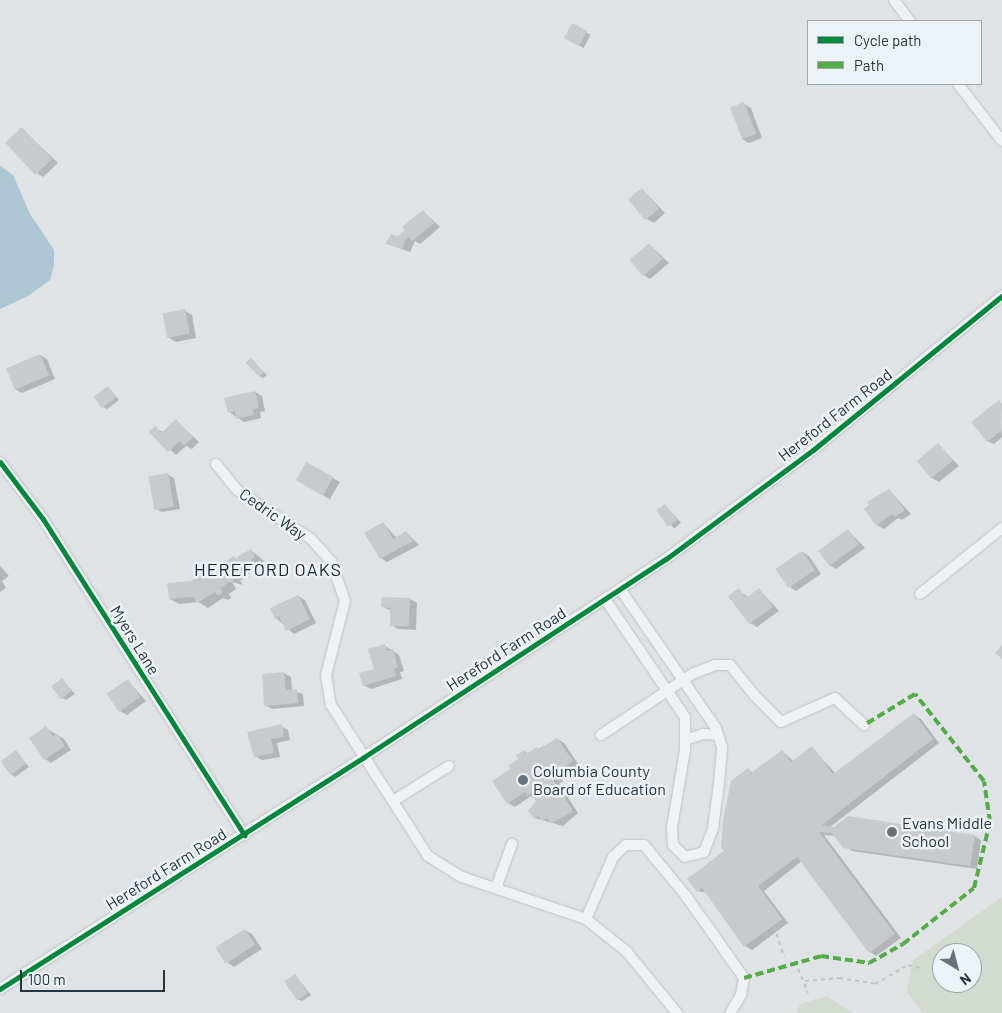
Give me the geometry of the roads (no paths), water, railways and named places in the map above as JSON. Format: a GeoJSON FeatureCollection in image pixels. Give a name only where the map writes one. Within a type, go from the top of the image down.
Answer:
{"type":"FeatureCollection","features":[{"type":"Feature","properties":{"kind":"street"},"geometry":{"type":"LineString","coordinates":[[894,0],[909,20]]}},
{"type":"Feature","properties":{"kind":"street"},"geometry":{"type":"LineString","coordinates":[[959,85],[1002,141]]}},
{"type":"Feature","properties":{"kind":"street","name":"Hereford Farm Road"},"geometry":{"type":"LineString","coordinates":[[0,989],[244,835],[620,590],[813,450],[1002,296]]}},
{"type":"Feature","properties":{"kind":"street","name":"Myers Lane"},"geometry":{"type":"LineString","coordinates":[[0,462],[43,519],[244,835]]}},
{"type":"Feature","properties":{"kind":"street","name":"Cedric Way"},"geometry":{"type":"LineString","coordinates":[[216,464],[238,490],[311,540],[331,561],[345,602],[343,618],[330,658],[327,690],[337,718],[428,856],[462,877],[586,919],[627,952],[677,1013]]}},
{"type":"Feature","properties":{"kind":"street"},"geometry":{"type":"LineString","coordinates":[[920,594],[1002,528]]}},
{"type":"Feature","properties":{"kind":"street"},"geometry":{"type":"LineString","coordinates":[[605,599],[685,716],[685,740],[672,828],[673,845],[685,858],[704,852],[713,828],[722,747],[718,735],[620,590]]}},
{"type":"Feature","properties":{"kind":"street"},"geometry":{"type":"LineString","coordinates":[[601,735],[667,692],[681,680],[715,665],[730,665],[754,695],[781,722],[835,698],[864,725]]}},
{"type":"Feature","properties":{"kind":"street"},"geometry":{"type":"LineString","coordinates":[[685,740],[704,734],[718,735]]}},
{"type":"Feature","properties":{"kind":"street"},"geometry":{"type":"LineString","coordinates":[[393,801],[449,766]]}},
{"type":"Feature","properties":{"kind":"street"},"geometry":{"type":"LineString","coordinates":[[496,888],[512,844]]}},
{"type":"Feature","properties":{"kind":"street"},"geometry":{"type":"LineString","coordinates":[[586,919],[613,857],[626,845],[644,845],[686,896],[744,978],[741,995],[730,1013]]}},
{"type":"Feature","properties":{"kind":"water"},"geometry":{"type":"Polygon","coordinates":[[[0,166],[13,175],[30,214],[54,250],[54,266],[50,280],[28,296],[0,309],[0,166]]]}},
{"type":"Feature","properties":{"kind":"place","name":"Columbia County Board of Education"},"geometry":{"type":"Point","coordinates":[523,780]}},
{"type":"Feature","properties":{"kind":"place","name":"Evans Middle School"},"geometry":{"type":"Point","coordinates":[892,832]}},
{"type":"Feature","properties":{"kind":"district","name":"HEREFORD OAKS"},"geometry":{"type":"Point","coordinates":[268,569]}}]}
